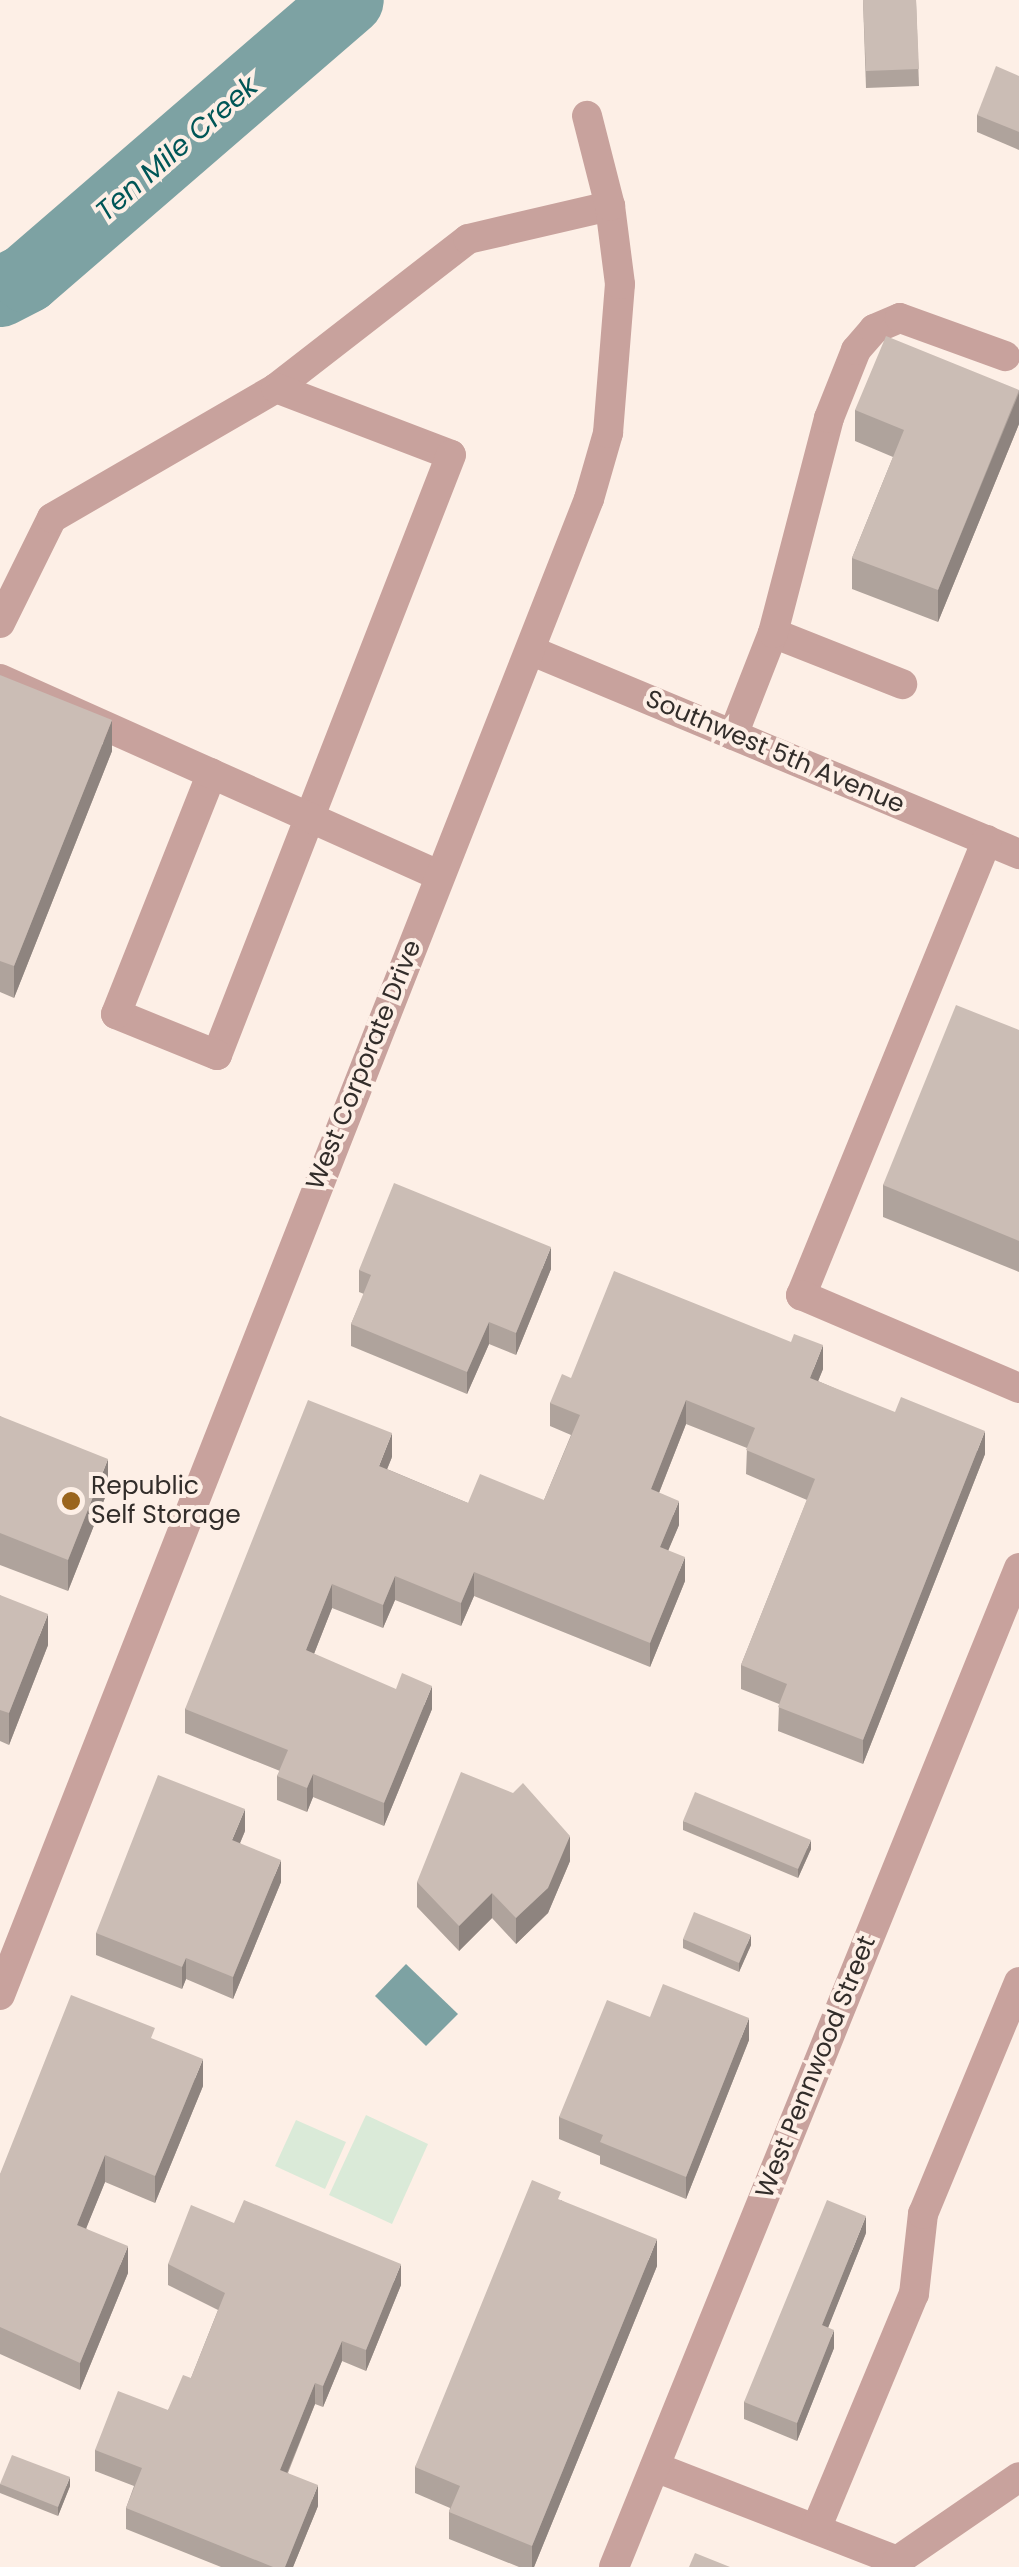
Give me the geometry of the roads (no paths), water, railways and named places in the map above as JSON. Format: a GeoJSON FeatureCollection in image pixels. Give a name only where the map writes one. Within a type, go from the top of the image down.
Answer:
{"type":"FeatureCollection","features":[{"type":"Feature","properties":{"kind":"street","name":"West Corporate Drive"},"geometry":{"type":"LineString","coordinates":[[0,1995],[532,650],[608,433],[620,284],[610,206],[586,116]]}},
{"type":"Feature","properties":{"kind":"street"},"geometry":{"type":"LineString","coordinates":[[0,623],[52,518],[276,388],[468,239],[610,206]]}},
{"type":"Feature","properties":{"kind":"street"},"geometry":{"type":"LineString","coordinates":[[733,735],[773,633],[829,418],[856,350],[874,328],[900,318],[1006,356]]}},
{"type":"Feature","properties":{"kind":"street"},"geometry":{"type":"LineString","coordinates":[[212,773],[116,1014],[218,1056],[451,455],[276,388]]}},
{"type":"Feature","properties":{"kind":"street"},"geometry":{"type":"LineString","coordinates":[[773,633],[902,684]]}},
{"type":"Feature","properties":{"kind":"street","name":"Southwest 5th Avenue"},"geometry":{"type":"LineString","coordinates":[[532,650],[1019,854]]}},
{"type":"Feature","properties":{"kind":"street"},"geometry":{"type":"LineString","coordinates":[[0,679],[440,876]]}},
{"type":"Feature","properties":{"kind":"street"},"geometry":{"type":"LineString","coordinates":[[987,840],[800,1294],[1019,1388]]}},
{"type":"Feature","properties":{"kind":"street","name":"West Pennwood Street"},"geometry":{"type":"LineString","coordinates":[[614,2567],[1019,1568]]}},
{"type":"Feature","properties":{"kind":"street"},"geometry":{"type":"LineString","coordinates":[[816,2529],[914,2294],[923,2214],[1019,1982]]}},
{"type":"Feature","properties":{"kind":"street"},"geometry":{"type":"LineString","coordinates":[[654,2466],[897,2561],[1019,2476]]}},
{"type":"Feature","properties":{"kind":"water"},"geometry":{"type":"Polygon","coordinates":[[[406,1964],[458,2014],[426,2046],[375,1996],[406,1964]]]}},
{"type":"Feature","properties":{"kind":"waterway","name":"Ten Mile Creek"},"geometry":{"type":"LineString","coordinates":[[0,292],[27,278],[349,0]]}},
{"type":"Feature","properties":{"kind":"place","name":"Republic Self Storage"},"geometry":{"type":"Point","coordinates":[71,1501]}}]}
